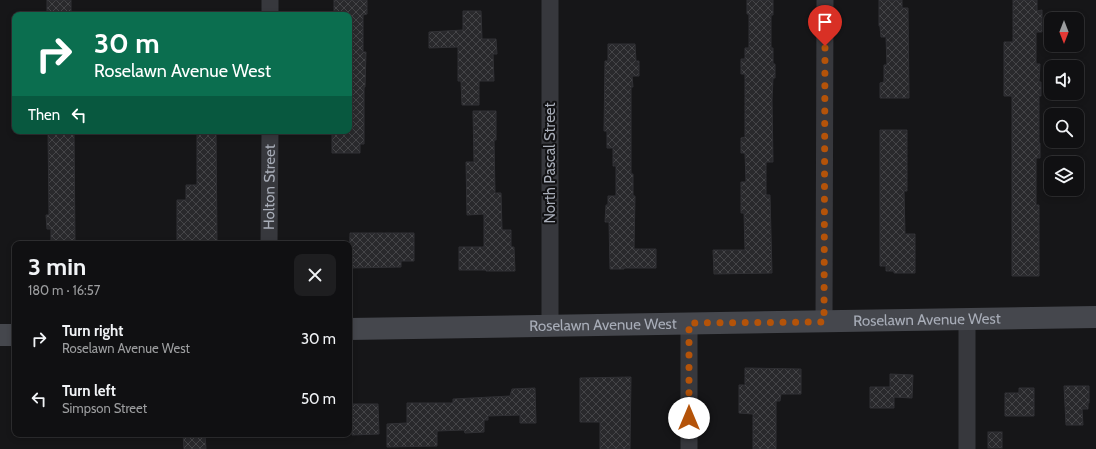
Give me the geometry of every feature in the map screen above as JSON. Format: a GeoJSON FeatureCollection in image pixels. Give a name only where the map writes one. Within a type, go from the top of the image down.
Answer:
{"type":"FeatureCollection","features":[{"type":"Feature","properties":{"kind":"street"},"geometry":{"type":"LineString","coordinates":[[270,0],[270,12]]}},
{"type":"Feature","properties":{"kind":"street","name":"North Pascal Street"},"geometry":{"type":"LineString","coordinates":[[550,0],[550,326]]}},
{"type":"Feature","properties":{"kind":"street"},"geometry":{"type":"LineString","coordinates":[[824,322],[825,0]]}},
{"type":"Feature","properties":{"kind":"street","name":"Holton Street"},"geometry":{"type":"LineString","coordinates":[[269,241],[270,134]]}},
{"type":"Feature","properties":{"kind":"street","name":"Roselawn Avenue West"},"geometry":{"type":"LineString","coordinates":[[352,329],[1096,317]]}},
{"type":"Feature","properties":{"kind":"street"},"geometry":{"type":"LineString","coordinates":[[967,319],[967,449]]}},
{"type":"Feature","properties":{"kind":"street"},"geometry":{"type":"LineString","coordinates":[[689,323],[689,449]]}},
{"type":"Feature","properties":{"kind":"street"},"geometry":{"type":"LineString","coordinates":[[0,335],[12,335]]}},
{"type":"Feature","properties":{"kind":"building"},"geometry":{"type":"Polygon","coordinates":[[[47,0],[71,0],[71,12],[47,12],[47,0]]]}},
{"type":"Feature","properties":{"kind":"building"},"geometry":{"type":"Polygon","coordinates":[[[334,0],[367,0],[367,14],[363,15],[363,52],[366,52],[364,87],[364,144],[360,144],[360,153],[332,153],[332,134],[352,134],[352,12],[334,12],[334,0]]]}},
{"type":"Feature","properties":{"kind":"building"},"geometry":{"type":"Polygon","coordinates":[[[747,0],[773,0],[773,15],[771,15],[771,48],[773,48],[775,78],[773,78],[772,100],[773,162],[766,162],[766,195],[770,195],[772,273],[714,274],[713,250],[745,250],[744,213],[741,213],[741,182],[746,182],[745,153],[741,153],[741,138],[745,137],[745,74],[741,74],[741,59],[745,59],[745,48],[749,48],[749,14],[747,14],[747,0]]]}},
{"type":"Feature","properties":{"kind":"building"},"geometry":{"type":"Polygon","coordinates":[[[879,0],[902,0],[902,8],[908,8],[909,98],[880,98],[880,83],[884,82],[884,65],[887,65],[886,37],[881,37],[879,26],[879,0]]]}},
{"type":"Feature","properties":{"kind":"building"},"geometry":{"type":"Polygon","coordinates":[[[1013,0],[1037,0],[1037,11],[1042,10],[1042,32],[1036,32],[1036,64],[1040,64],[1039,82],[1041,82],[1041,96],[1039,96],[1040,158],[1036,158],[1036,205],[1039,205],[1039,276],[1012,276],[1012,96],[1004,96],[1004,42],[1013,42],[1013,0]]]}},
{"type":"Feature","properties":{"kind":"building"},"geometry":{"type":"Polygon","coordinates":[[[463,11],[481,11],[482,39],[496,39],[497,54],[493,54],[494,81],[479,81],[479,105],[462,105],[461,81],[458,81],[458,47],[429,48],[429,32],[463,30],[463,11]]]}},
{"type":"Feature","properties":{"kind":"building"},"geometry":{"type":"Polygon","coordinates":[[[608,44],[635,44],[636,61],[639,61],[639,76],[632,76],[633,87],[631,87],[631,174],[633,174],[633,196],[635,196],[634,249],[656,249],[656,268],[610,269],[609,222],[605,222],[608,196],[616,196],[616,166],[613,166],[613,148],[607,148],[607,131],[604,131],[605,61],[608,61],[608,44]]]}},
{"type":"Feature","properties":{"kind":"building"},"geometry":{"type":"Polygon","coordinates":[[[473,111],[496,111],[496,140],[494,140],[495,193],[501,193],[502,230],[511,230],[511,247],[514,247],[515,271],[459,270],[459,247],[484,247],[484,214],[467,215],[466,162],[474,162],[473,111]]]}},
{"type":"Feature","properties":{"kind":"building"},"geometry":{"type":"Polygon","coordinates":[[[880,130],[907,130],[907,191],[904,191],[905,234],[915,234],[915,273],[894,273],[894,271],[886,271],[886,266],[880,266],[880,130]]]}},
{"type":"Feature","properties":{"kind":"building"},"geometry":{"type":"Polygon","coordinates":[[[48,134],[74,134],[75,241],[51,241],[51,229],[47,229],[46,215],[49,215],[48,134]]]}},
{"type":"Feature","properties":{"kind":"building"},"geometry":{"type":"Polygon","coordinates":[[[197,134],[216,134],[217,241],[177,241],[177,200],[186,200],[186,185],[197,185],[197,134]]]}},
{"type":"Feature","properties":{"kind":"building"},"geometry":{"type":"Polygon","coordinates":[[[350,233],[414,233],[414,261],[401,261],[401,267],[352,268],[352,241],[350,241],[350,233]]]}},
{"type":"Feature","properties":{"kind":"building"},"geometry":{"type":"Polygon","coordinates":[[[745,368],[801,369],[801,394],[781,394],[780,401],[776,401],[776,449],[753,449],[753,414],[739,413],[739,385],[745,385],[745,368]]]}},
{"type":"Feature","properties":{"kind":"building"},"geometry":{"type":"Polygon","coordinates":[[[890,374],[913,375],[912,398],[894,397],[894,408],[870,408],[870,387],[890,387],[890,374]]]}},
{"type":"Feature","properties":{"kind":"building"},"geometry":{"type":"Polygon","coordinates":[[[631,377],[630,449],[600,449],[600,422],[580,422],[580,378],[631,377]]]}},
{"type":"Feature","properties":{"kind":"building"},"geometry":{"type":"Polygon","coordinates":[[[1064,386],[1089,386],[1088,409],[1082,409],[1083,425],[1066,425],[1064,386]]]}},
{"type":"Feature","properties":{"kind":"building"},"geometry":{"type":"Polygon","coordinates":[[[535,388],[536,423],[520,423],[520,415],[488,416],[488,420],[484,420],[484,432],[465,433],[464,430],[437,431],[437,446],[387,447],[387,424],[407,423],[407,403],[453,403],[453,399],[510,396],[512,389],[535,388]]]}},
{"type":"Feature","properties":{"kind":"building"},"geometry":{"type":"Polygon","coordinates":[[[1019,388],[1034,388],[1034,416],[1005,416],[1005,393],[1019,393],[1019,388]]]}},
{"type":"Feature","properties":{"kind":"building"},"geometry":{"type":"Polygon","coordinates":[[[352,404],[378,404],[379,434],[352,435],[352,404]]]}},
{"type":"Feature","properties":{"kind":"building"},"geometry":{"type":"Polygon","coordinates":[[[988,432],[1002,432],[1002,448],[988,448],[988,432]]]}},
{"type":"Feature","properties":{"kind":"building"},"geometry":{"type":"Polygon","coordinates":[[[183,437],[205,437],[206,449],[184,449],[183,437]]]}},
{"type":"Feature","properties":{"kind":"route"},"geometry":{"type":"LineString","coordinates":[[689,418],[689,323],[824,322],[825,46]]}}]}
